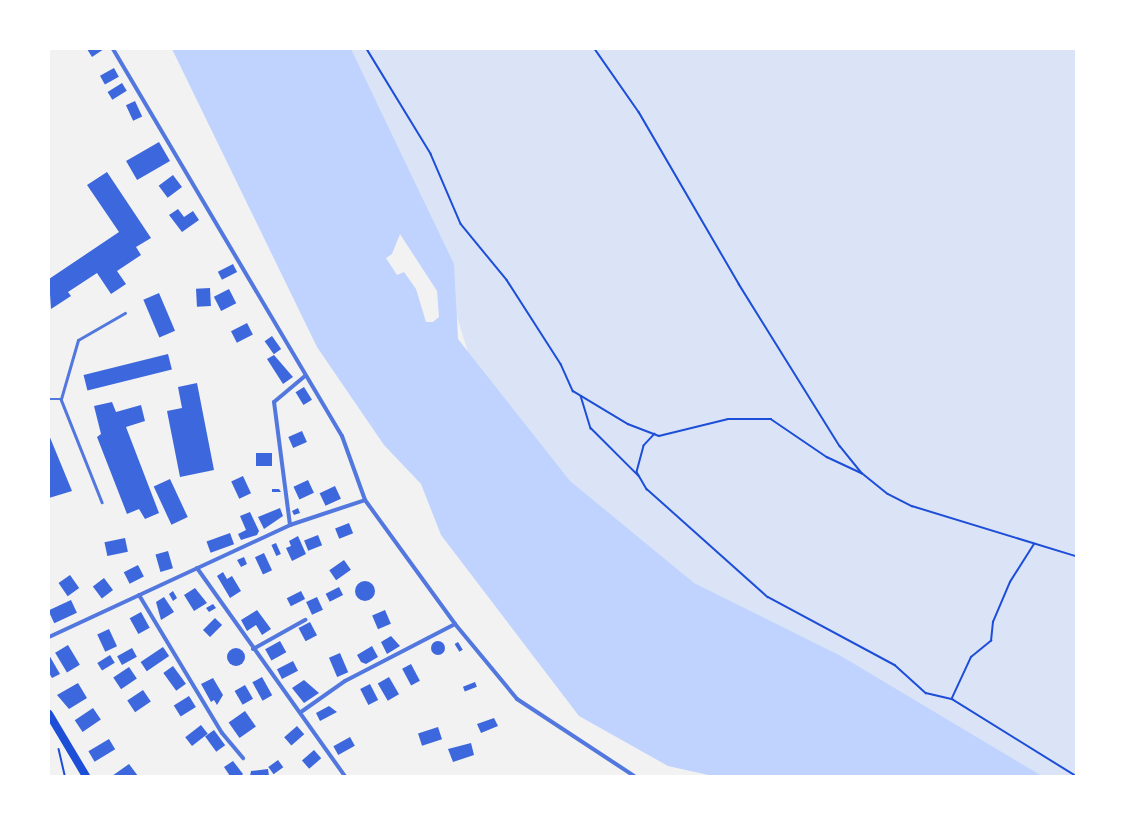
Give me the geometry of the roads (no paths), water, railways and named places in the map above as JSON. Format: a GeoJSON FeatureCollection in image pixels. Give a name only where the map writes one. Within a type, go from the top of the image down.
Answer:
{"type":"FeatureCollection","features":[{"type":"Feature","properties":{"kind":"main road"},"geometry":{"type":"LineString","coordinates":[[49,714],[86,776]]}},
{"type":"Feature","properties":{"kind":"street"},"geometry":{"type":"LineString","coordinates":[[113,49],[255,284],[305,376],[342,436],[365,500],[455,624],[517,699],[634,776]]}},
{"type":"Feature","properties":{"kind":"street"},"geometry":{"type":"LineString","coordinates":[[290,525],[274,402],[305,376]]}},
{"type":"Feature","properties":{"kind":"street"},"geometry":{"type":"LineString","coordinates":[[49,637],[290,525],[365,500]]}},
{"type":"Feature","properties":{"kind":"street"},"geometry":{"type":"LineString","coordinates":[[196,568],[301,712],[345,776]]}},
{"type":"Feature","properties":{"kind":"street"},"geometry":{"type":"LineString","coordinates":[[139,595],[222,733],[243,758]]}},
{"type":"Feature","properties":{"kind":"street"},"geometry":{"type":"LineString","coordinates":[[253,648],[305,620]]}},
{"type":"Feature","properties":{"kind":"street"},"geometry":{"type":"LineString","coordinates":[[301,712],[345,681],[455,624]]}},
{"type":"Feature","properties":{"kind":"lane"},"geometry":{"type":"LineString","coordinates":[[102,502],[61,398],[78,340],[125,313]]}},
{"type":"Feature","properties":{"kind":"lane"},"geometry":{"type":"LineString","coordinates":[[49,398],[61,398]]}},
{"type":"Feature","properties":{"kind":"water"},"geometry":{"type":"Polygon","coordinates":[[[172,49],[351,49],[454,264],[458,339],[570,481],[694,583],[841,656],[1042,776],[713,776],[668,766],[579,716],[441,535],[421,484],[384,445],[317,347],[172,49]],[[400,234],[392,254],[386,258],[397,275],[404,272],[416,289],[426,322],[433,322],[439,317],[437,291],[400,234]]]}}]}
